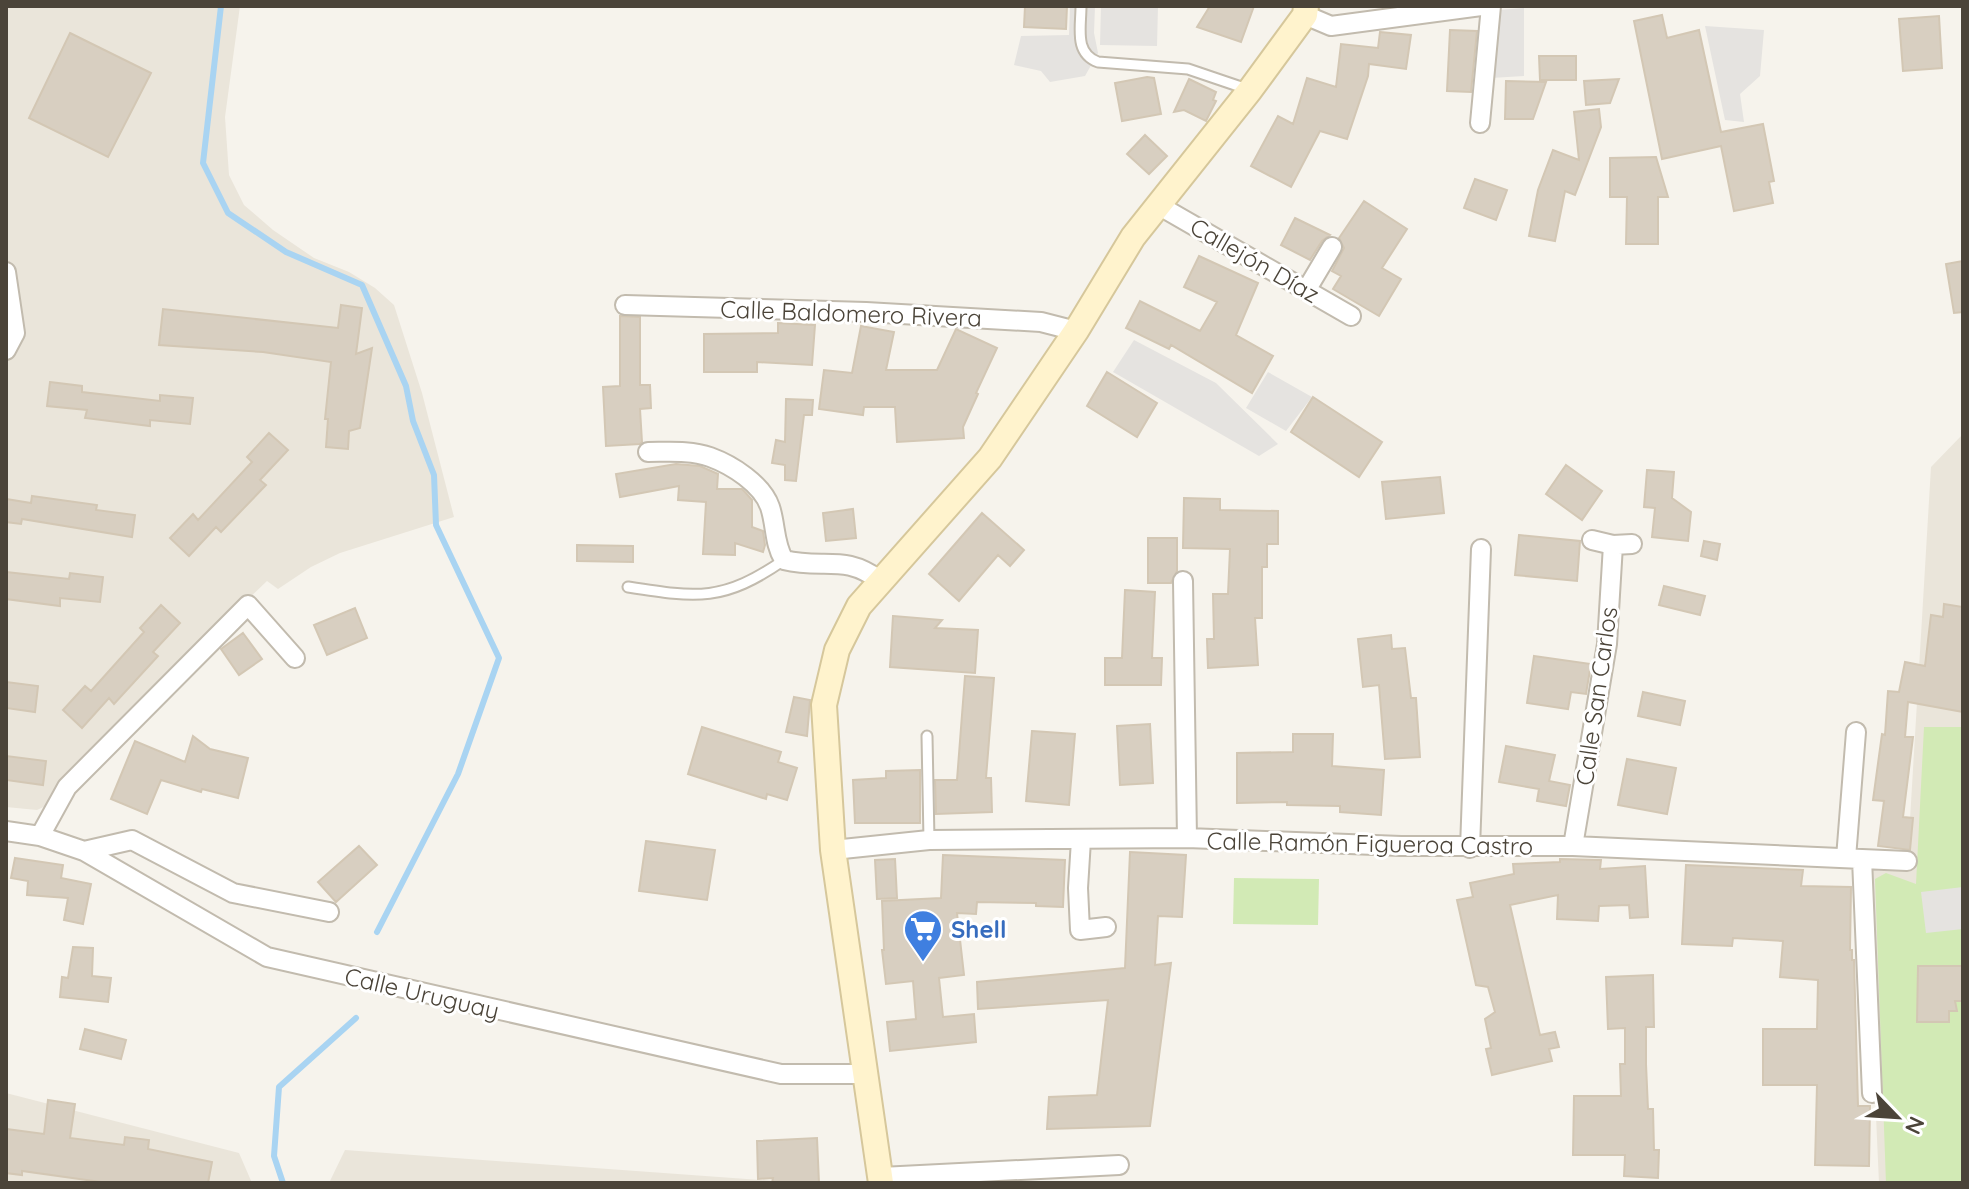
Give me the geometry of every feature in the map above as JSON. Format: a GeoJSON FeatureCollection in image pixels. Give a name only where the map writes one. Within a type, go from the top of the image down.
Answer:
{"type":"FeatureCollection","features":[{"type":"Feature","properties":{"kind":"street"},"geometry":{"type":"LineString","coordinates":[[1119,1165],[881,1180],[833,850],[824,705],[837,650],[859,606],[990,458],[1076,331],[1133,237],[1250,90],[1306,10],[1331,26],[1481,6]]}},
{"type":"Feature","properties":{"kind":"street"},"geometry":{"type":"LineString","coordinates":[[1480,123],[1491,6]]}},
{"type":"Feature","properties":{"kind":"street","name":"Callejón Díaz"},"geometry":{"type":"LineString","coordinates":[[1158,205],[1351,316]]}},
{"type":"Feature","properties":{"kind":"street"},"geometry":{"type":"LineString","coordinates":[[1307,289],[1332,247]]}},
{"type":"Feature","properties":{"kind":"street"},"geometry":{"type":"LineString","coordinates":[[6,272],[15,333],[6,350]]}},
{"type":"Feature","properties":{"kind":"street","name":"Calle Baldomero Rivera"},"geometry":{"type":"LineString","coordinates":[[625,305],[866,312],[1041,322],[1076,331]]}},
{"type":"Feature","properties":{"kind":"street"},"geometry":{"type":"LineString","coordinates":[[648,452],[681,452],[709,457],[756,485],[769,504],[777,548],[784,560],[800,564],[846,564],[863,568],[881,581]]}},
{"type":"Feature","properties":{"kind":"street","name":"Calle San Carlos"},"geometry":{"type":"LineString","coordinates":[[1573,846],[1623,544],[1592,540]]}},
{"type":"Feature","properties":{"kind":"street"},"geometry":{"type":"LineString","coordinates":[[1470,848],[1481,549]]}},
{"type":"Feature","properties":{"kind":"street"},"geometry":{"type":"LineString","coordinates":[[1183,581],[1187,838]]}},
{"type":"Feature","properties":{"kind":"street"},"geometry":{"type":"LineString","coordinates":[[40,836],[67,787],[248,605],[295,658]]}},
{"type":"Feature","properties":{"kind":"street"},"geometry":{"type":"LineString","coordinates":[[1856,732],[1854,858],[1872,1093]]}},
{"type":"Feature","properties":{"kind":"street","name":"Calle Uruguay"},"geometry":{"type":"LineString","coordinates":[[6,831],[40,836],[84,851],[267,957],[781,1074],[864,1074]]}},
{"type":"Feature","properties":{"kind":"street","name":"Calle Ramón Figueroa Castro"},"geometry":{"type":"LineString","coordinates":[[833,850],[929,840],[1187,838],[1470,848],[1573,846],[1907,861]]}},
{"type":"Feature","properties":{"kind":"street"},"geometry":{"type":"LineString","coordinates":[[84,851],[132,840],[233,893],[329,912]]}},
{"type":"Feature","properties":{"kind":"street"},"geometry":{"type":"LineString","coordinates":[[1081,840],[1078,888],[1080,930],[1106,927]]}},
{"type":"Feature","properties":{"kind":"lane"},"geometry":{"type":"LineString","coordinates":[[1081,6],[1081,49],[1088,58],[1098,62],[1188,69],[1250,90]]}},
{"type":"Feature","properties":{"kind":"lane"},"geometry":{"type":"LineString","coordinates":[[628,587],[681,595],[710,595],[753,581],[784,560]]}},
{"type":"Feature","properties":{"kind":"lane"},"geometry":{"type":"LineString","coordinates":[[927,736],[929,840]]}},
{"type":"Feature","properties":{"kind":"shaded area"},"geometry":{"type":"Polygon","coordinates":[[[6,6],[240,6],[225,117],[229,175],[244,205],[273,230],[314,258],[349,272],[375,288],[394,305],[422,393],[454,517],[340,553],[311,567],[278,589],[267,581],[182,663],[48,805],[37,810],[6,807],[6,6]]]}},
{"type":"Feature","properties":{"kind":"shaded area"},"geometry":{"type":"Polygon","coordinates":[[[1070,6],[1095,6],[1094,33],[1098,53],[1085,76],[1050,82],[1041,71],[1014,65],[1021,36],[1069,35],[1070,6]]]}},
{"type":"Feature","properties":{"kind":"shaded area"},"geometry":{"type":"Polygon","coordinates":[[[1101,6],[1158,6],[1157,46],[1100,45],[1101,6]]]}},
{"type":"Feature","properties":{"kind":"shaded area"},"geometry":{"type":"Polygon","coordinates":[[[1524,8],[1524,76],[1491,78],[1498,10],[1524,8]]]}},
{"type":"Feature","properties":{"kind":"shaded area"},"geometry":{"type":"Polygon","coordinates":[[[1705,26],[1764,30],[1760,76],[1740,94],[1744,122],[1725,120],[1705,26]]]}},
{"type":"Feature","properties":{"kind":"shaded area"},"geometry":{"type":"Polygon","coordinates":[[[1134,340],[1216,383],[1278,444],[1259,456],[1113,372],[1134,340]]]}},
{"type":"Feature","properties":{"kind":"shaded area"},"geometry":{"type":"Polygon","coordinates":[[[1268,372],[1312,397],[1286,431],[1246,408],[1268,372]]]}},
{"type":"Feature","properties":{"kind":"shaded area"},"geometry":{"type":"Polygon","coordinates":[[[1963,434],[1963,1183],[1879,1183],[1865,871],[1907,870],[1931,467],[1963,434]]]}},
{"type":"Feature","properties":{"kind":"shaded area"},"geometry":{"type":"Polygon","coordinates":[[[1963,887],[1963,929],[1926,933],[1921,892],[1963,887]]]}},
{"type":"Feature","properties":{"kind":"shaded area"},"geometry":{"type":"Polygon","coordinates":[[[6,1093],[239,1153],[252,1183],[6,1183],[6,1093]]]}},
{"type":"Feature","properties":{"kind":"shaded area"},"geometry":{"type":"Polygon","coordinates":[[[345,1150],[803,1183],[329,1183],[345,1150]]]}},
{"type":"Feature","properties":{"kind":"green space"},"geometry":{"type":"Polygon","coordinates":[[[1924,727],[1963,727],[1963,1183],[1886,1183],[1875,879],[1886,873],[1916,884],[1924,727]]]}},
{"type":"Feature","properties":{"kind":"green space"},"geometry":{"type":"Polygon","coordinates":[[[1234,878],[1319,879],[1318,925],[1233,924],[1234,878]]]}},
{"type":"Feature","properties":{"kind":"building"},"geometry":{"type":"Polygon","coordinates":[[[1025,6],[1067,6],[1066,29],[1024,27],[1025,6]]]}},
{"type":"Feature","properties":{"kind":"building"},"geometry":{"type":"Polygon","coordinates":[[[1210,6],[1254,6],[1241,42],[1197,27],[1210,6]]]}},
{"type":"Feature","properties":{"kind":"building"},"geometry":{"type":"Polygon","coordinates":[[[1662,15],[1667,38],[1699,30],[1721,132],[1763,124],[1774,181],[1769,182],[1773,203],[1734,211],[1721,146],[1662,159],[1634,21],[1662,15]]]}},
{"type":"Feature","properties":{"kind":"building"},"geometry":{"type":"Polygon","coordinates":[[[1939,16],[1942,68],[1903,71],[1899,19],[1939,16]]]}},
{"type":"Feature","properties":{"kind":"building"},"geometry":{"type":"Polygon","coordinates":[[[1450,30],[1477,31],[1471,92],[1447,91],[1450,30]]]}},
{"type":"Feature","properties":{"kind":"building"},"geometry":{"type":"Polygon","coordinates":[[[1380,32],[1411,35],[1406,69],[1369,64],[1368,76],[1347,139],[1320,131],[1291,187],[1251,166],[1278,116],[1293,124],[1307,78],[1336,87],[1341,44],[1378,48],[1380,32]]]}},
{"type":"Feature","properties":{"kind":"building"},"geometry":{"type":"Polygon","coordinates":[[[70,33],[151,73],[108,157],[29,118],[70,33]]]}},
{"type":"Feature","properties":{"kind":"building"},"geometry":{"type":"Polygon","coordinates":[[[1539,56],[1576,56],[1576,80],[1540,80],[1539,56]]]}},
{"type":"Feature","properties":{"kind":"building"},"geometry":{"type":"Polygon","coordinates":[[[1154,78],[1161,114],[1122,121],[1115,83],[1154,78]]]}},
{"type":"Feature","properties":{"kind":"building"},"geometry":{"type":"Polygon","coordinates":[[[1189,79],[1216,92],[1213,100],[1216,101],[1206,121],[1184,110],[1174,112],[1189,79]]]}},
{"type":"Feature","properties":{"kind":"building"},"geometry":{"type":"Polygon","coordinates":[[[1619,79],[1610,103],[1586,105],[1584,81],[1619,79]]]}},
{"type":"Feature","properties":{"kind":"building"},"geometry":{"type":"Polygon","coordinates":[[[1506,81],[1546,82],[1533,119],[1505,119],[1506,81]]]}},
{"type":"Feature","properties":{"kind":"building"},"geometry":{"type":"Polygon","coordinates":[[[1599,109],[1601,127],[1575,195],[1565,191],[1555,241],[1529,236],[1538,190],[1553,150],[1579,160],[1574,112],[1599,109]]]}},
{"type":"Feature","properties":{"kind":"building"},"geometry":{"type":"Polygon","coordinates":[[[1145,135],[1167,156],[1149,174],[1127,154],[1145,135]]]}},
{"type":"Feature","properties":{"kind":"building"},"geometry":{"type":"Polygon","coordinates":[[[1656,157],[1668,197],[1658,197],[1658,244],[1626,244],[1627,197],[1610,197],[1610,158],[1656,157]]]}},
{"type":"Feature","properties":{"kind":"building"},"geometry":{"type":"Polygon","coordinates":[[[1475,179],[1507,190],[1496,220],[1464,208],[1475,179]]]}},
{"type":"Feature","properties":{"kind":"building"},"geometry":{"type":"Polygon","coordinates":[[[1364,201],[1407,229],[1382,268],[1401,279],[1379,316],[1333,289],[1341,276],[1332,271],[1344,248],[1339,238],[1364,201]]]}},
{"type":"Feature","properties":{"kind":"building"},"geometry":{"type":"Polygon","coordinates":[[[1295,218],[1330,235],[1322,241],[1310,260],[1281,245],[1295,218]]]}},
{"type":"Feature","properties":{"kind":"building"},"geometry":{"type":"Polygon","coordinates":[[[1199,256],[1258,283],[1236,335],[1273,356],[1252,393],[1171,345],[1169,349],[1126,328],[1140,301],[1200,331],[1217,302],[1184,287],[1199,256]]]}},
{"type":"Feature","properties":{"kind":"building"},"geometry":{"type":"Polygon","coordinates":[[[1963,261],[1963,312],[1954,313],[1946,264],[1963,261]]]}},
{"type":"Feature","properties":{"kind":"building"},"geometry":{"type":"Polygon","coordinates":[[[341,305],[362,308],[356,354],[372,348],[360,428],[349,431],[348,449],[326,447],[328,419],[325,419],[331,362],[263,352],[159,345],[163,309],[338,328],[341,305]]]}},
{"type":"Feature","properties":{"kind":"building"},"geometry":{"type":"Polygon","coordinates":[[[620,316],[640,317],[640,385],[650,385],[651,408],[640,409],[640,444],[606,446],[603,387],[620,386],[620,316]]]}},
{"type":"Feature","properties":{"kind":"building"},"geometry":{"type":"Polygon","coordinates":[[[778,323],[815,325],[812,365],[757,362],[757,372],[704,372],[704,334],[778,333],[778,323]]]}},
{"type":"Feature","properties":{"kind":"building"},"geometry":{"type":"Polygon","coordinates":[[[861,326],[894,332],[886,370],[937,370],[956,329],[997,348],[963,427],[964,438],[897,442],[895,407],[864,407],[863,415],[819,409],[824,370],[852,373],[861,326]]]}},
{"type":"Feature","properties":{"kind":"building"},"geometry":{"type":"Polygon","coordinates":[[[1107,372],[1157,403],[1137,437],[1087,406],[1107,372]]]}},
{"type":"Feature","properties":{"kind":"building"},"geometry":{"type":"Polygon","coordinates":[[[50,382],[82,386],[82,392],[160,401],[160,395],[193,398],[190,424],[150,420],[150,426],[85,418],[87,410],[47,406],[50,382]]]}},
{"type":"Feature","properties":{"kind":"building"},"geometry":{"type":"Polygon","coordinates":[[[1313,397],[1382,442],[1359,477],[1291,432],[1313,397]]]}},
{"type":"Feature","properties":{"kind":"building"},"geometry":{"type":"Polygon","coordinates":[[[786,399],[813,400],[812,415],[804,415],[796,481],[785,480],[785,465],[772,463],[776,440],[785,442],[786,399]]]}},
{"type":"Feature","properties":{"kind":"building"},"geometry":{"type":"Polygon","coordinates":[[[269,433],[288,450],[260,480],[266,485],[221,532],[216,527],[189,556],[170,538],[193,514],[198,520],[252,462],[247,457],[269,433]]]}},
{"type":"Feature","properties":{"kind":"building"},"geometry":{"type":"Polygon","coordinates":[[[676,464],[700,466],[718,474],[717,489],[742,489],[745,492],[752,500],[752,527],[763,531],[763,552],[735,543],[735,555],[703,554],[706,502],[678,500],[679,486],[620,497],[616,474],[676,464]]]}},
{"type":"Feature","properties":{"kind":"building"},"geometry":{"type":"Polygon","coordinates":[[[1566,465],[1602,491],[1582,520],[1546,494],[1566,465]]]}},
{"type":"Feature","properties":{"kind":"building"},"geometry":{"type":"Polygon","coordinates":[[[1647,470],[1674,472],[1672,498],[1691,512],[1688,541],[1652,537],[1655,508],[1644,507],[1647,470]]]}},
{"type":"Feature","properties":{"kind":"building"},"geometry":{"type":"Polygon","coordinates":[[[1440,477],[1444,513],[1386,519],[1382,482],[1440,477]]]}},
{"type":"Feature","properties":{"kind":"building"},"geometry":{"type":"Polygon","coordinates":[[[32,496],[97,505],[96,510],[135,515],[132,537],[22,519],[21,524],[6,522],[6,499],[31,503],[32,496]]]}},
{"type":"Feature","properties":{"kind":"building"},"geometry":{"type":"Polygon","coordinates":[[[1184,498],[1220,499],[1220,510],[1278,511],[1278,544],[1267,544],[1267,567],[1262,567],[1262,618],[1255,618],[1258,665],[1208,668],[1207,639],[1214,639],[1213,594],[1228,594],[1230,549],[1183,548],[1184,498]]]}},
{"type":"Feature","properties":{"kind":"building"},"geometry":{"type":"Polygon","coordinates":[[[853,509],[856,538],[826,541],[823,513],[853,509]]]}},
{"type":"Feature","properties":{"kind":"building"},"geometry":{"type":"Polygon","coordinates":[[[982,513],[1024,550],[1010,566],[998,555],[959,601],[929,574],[982,513]]]}},
{"type":"Feature","properties":{"kind":"building"},"geometry":{"type":"Polygon","coordinates":[[[1519,535],[1580,541],[1577,581],[1515,575],[1519,535]]]}},
{"type":"Feature","properties":{"kind":"building"},"geometry":{"type":"Polygon","coordinates":[[[1148,538],[1177,538],[1177,571],[1171,583],[1148,583],[1148,538]]]}},
{"type":"Feature","properties":{"kind":"building"},"geometry":{"type":"Polygon","coordinates":[[[1704,541],[1720,544],[1717,560],[1701,556],[1704,541]]]}},
{"type":"Feature","properties":{"kind":"building"},"geometry":{"type":"Polygon","coordinates":[[[577,545],[633,546],[633,562],[577,561],[577,545]]]}},
{"type":"Feature","properties":{"kind":"building"},"geometry":{"type":"Polygon","coordinates":[[[6,572],[69,579],[70,573],[103,577],[100,602],[60,598],[60,606],[6,599],[6,572]]]}},
{"type":"Feature","properties":{"kind":"building"},"geometry":{"type":"Polygon","coordinates":[[[1664,586],[1705,596],[1700,615],[1659,605],[1664,586]]]}},
{"type":"Feature","properties":{"kind":"building"},"geometry":{"type":"Polygon","coordinates":[[[1125,590],[1155,592],[1152,658],[1162,658],[1161,685],[1105,685],[1105,658],[1122,658],[1125,590]]]}},
{"type":"Feature","properties":{"kind":"building"},"geometry":{"type":"Polygon","coordinates":[[[1944,604],[1963,607],[1963,712],[1908,702],[1905,737],[1913,737],[1903,817],[1913,818],[1910,850],[1878,846],[1884,801],[1873,800],[1882,734],[1885,735],[1888,691],[1899,692],[1905,662],[1925,666],[1931,615],[1943,617],[1944,604]]]}},
{"type":"Feature","properties":{"kind":"building"},"geometry":{"type":"Polygon","coordinates":[[[161,605],[180,623],[153,652],[158,656],[114,704],[109,698],[82,728],[63,710],[85,686],[91,691],[144,632],[140,628],[161,605]]]}},
{"type":"Feature","properties":{"kind":"building"},"geometry":{"type":"Polygon","coordinates":[[[355,608],[367,638],[327,655],[314,625],[355,608]]]}},
{"type":"Feature","properties":{"kind":"building"},"geometry":{"type":"Polygon","coordinates":[[[893,616],[942,620],[935,628],[978,630],[975,673],[890,667],[893,616]]]}},
{"type":"Feature","properties":{"kind":"building"},"geometry":{"type":"Polygon","coordinates":[[[243,633],[262,659],[239,675],[221,649],[243,633]]]}},
{"type":"Feature","properties":{"kind":"building"},"geometry":{"type":"Polygon","coordinates":[[[1391,635],[1392,649],[1405,648],[1411,698],[1416,698],[1420,757],[1385,759],[1379,685],[1363,687],[1358,639],[1391,635]]]}},
{"type":"Feature","properties":{"kind":"building"},"geometry":{"type":"Polygon","coordinates":[[[1534,656],[1591,664],[1586,694],[1571,692],[1568,709],[1527,703],[1534,656]]]}},
{"type":"Feature","properties":{"kind":"building"},"geometry":{"type":"Polygon","coordinates":[[[965,676],[994,678],[986,778],[991,778],[992,812],[936,814],[935,780],[957,780],[965,676]]]}},
{"type":"Feature","properties":{"kind":"building"},"geometry":{"type":"Polygon","coordinates":[[[6,682],[38,686],[35,712],[6,708],[6,682]]]}},
{"type":"Feature","properties":{"kind":"building"},"geometry":{"type":"Polygon","coordinates":[[[1643,692],[1685,701],[1680,725],[1638,716],[1643,692]]]}},
{"type":"Feature","properties":{"kind":"building"},"geometry":{"type":"Polygon","coordinates":[[[794,697],[810,700],[807,736],[786,732],[794,697]]]}},
{"type":"Feature","properties":{"kind":"building"},"geometry":{"type":"Polygon","coordinates":[[[1150,724],[1153,783],[1120,785],[1117,726],[1150,724]]]}},
{"type":"Feature","properties":{"kind":"building"},"geometry":{"type":"Polygon","coordinates":[[[702,727],[781,752],[778,762],[797,768],[787,800],[767,794],[766,799],[688,774],[702,727]]]}},
{"type":"Feature","properties":{"kind":"building"},"geometry":{"type":"Polygon","coordinates":[[[1032,731],[1075,734],[1069,805],[1026,801],[1032,731]]]}},
{"type":"Feature","properties":{"kind":"building"},"geometry":{"type":"Polygon","coordinates":[[[1293,734],[1333,734],[1332,766],[1384,770],[1381,815],[1340,812],[1340,806],[1287,805],[1287,802],[1237,803],[1237,753],[1293,752],[1293,734]]]}},
{"type":"Feature","properties":{"kind":"building"},"geometry":{"type":"Polygon","coordinates":[[[193,736],[210,749],[248,758],[238,798],[202,789],[201,792],[161,780],[147,814],[111,799],[135,741],[185,762],[193,736]]]}},
{"type":"Feature","properties":{"kind":"building"},"geometry":{"type":"Polygon","coordinates":[[[1506,746],[1555,755],[1549,781],[1570,785],[1566,806],[1537,801],[1539,789],[1499,782],[1506,746]]]}},
{"type":"Feature","properties":{"kind":"building"},"geometry":{"type":"Polygon","coordinates":[[[6,756],[46,761],[43,785],[6,780],[6,756]]]}},
{"type":"Feature","properties":{"kind":"building"},"geometry":{"type":"Polygon","coordinates":[[[1627,759],[1676,768],[1667,814],[1618,805],[1627,759]]]}},
{"type":"Feature","properties":{"kind":"building"},"geometry":{"type":"Polygon","coordinates":[[[920,770],[920,823],[855,823],[853,780],[886,778],[886,771],[920,770]]]}},
{"type":"Feature","properties":{"kind":"building"},"geometry":{"type":"Polygon","coordinates":[[[646,841],[715,850],[707,900],[639,891],[646,841]]]}},
{"type":"Feature","properties":{"kind":"building"},"geometry":{"type":"Polygon","coordinates":[[[359,846],[377,865],[336,902],[318,882],[359,846]]]}},
{"type":"Feature","properties":{"kind":"building"},"geometry":{"type":"Polygon","coordinates":[[[1130,852],[1186,855],[1182,917],[1158,916],[1155,965],[1171,963],[1150,1126],[1047,1129],[1049,1097],[1097,1095],[1108,1000],[978,1009],[977,982],[1125,968],[1130,852]]]}},
{"type":"Feature","properties":{"kind":"building"},"geometry":{"type":"Polygon","coordinates":[[[943,855],[1065,860],[1063,907],[1036,906],[1036,903],[977,902],[976,914],[957,913],[964,975],[939,978],[943,1017],[974,1014],[976,1042],[890,1051],[887,1022],[916,1019],[913,981],[886,984],[882,901],[941,898],[943,855]]]}},
{"type":"Feature","properties":{"kind":"building"},"geometry":{"type":"Polygon","coordinates":[[[15,858],[63,865],[61,878],[91,884],[83,924],[64,920],[68,898],[27,895],[28,881],[11,878],[15,858]]]}},
{"type":"Feature","properties":{"kind":"building"},"geometry":{"type":"Polygon","coordinates":[[[895,859],[897,898],[877,899],[875,860],[895,859]]]}},
{"type":"Feature","properties":{"kind":"building"},"geometry":{"type":"Polygon","coordinates":[[[1560,859],[1601,860],[1600,869],[1645,866],[1648,917],[1630,918],[1629,905],[1599,906],[1598,921],[1557,919],[1558,895],[1510,905],[1540,1035],[1555,1032],[1559,1047],[1549,1049],[1552,1061],[1492,1075],[1486,1049],[1491,1048],[1485,1019],[1495,1012],[1488,987],[1476,985],[1457,900],[1473,897],[1470,883],[1514,874],[1513,864],[1560,862],[1560,859]]]}},
{"type":"Feature","properties":{"kind":"building"},"geometry":{"type":"Polygon","coordinates":[[[1686,865],[1803,870],[1801,886],[1851,887],[1850,950],[1854,960],[1858,1106],[1870,1106],[1869,1166],[1815,1165],[1817,1085],[1763,1085],[1763,1029],[1817,1029],[1818,980],[1780,977],[1783,941],[1733,938],[1732,946],[1682,944],[1686,865]]]}},
{"type":"Feature","properties":{"kind":"building"},"geometry":{"type":"Polygon","coordinates":[[[73,947],[93,948],[92,976],[111,978],[108,1002],[60,997],[62,977],[68,978],[73,947]]]}},
{"type":"Feature","properties":{"kind":"building"},"geometry":{"type":"Polygon","coordinates":[[[1918,966],[1963,966],[1963,1001],[1955,1001],[1957,1011],[1949,1011],[1949,1022],[1917,1022],[1918,966]]]}},
{"type":"Feature","properties":{"kind":"building"},"geometry":{"type":"Polygon","coordinates":[[[1653,975],[1654,1027],[1646,1027],[1646,1064],[1648,1109],[1653,1109],[1654,1150],[1659,1150],[1658,1178],[1624,1176],[1625,1155],[1573,1155],[1574,1096],[1621,1096],[1620,1064],[1625,1064],[1625,1028],[1608,1029],[1606,977],[1653,975]]]}},
{"type":"Feature","properties":{"kind":"building"},"geometry":{"type":"Polygon","coordinates":[[[85,1029],[126,1040],[121,1059],[80,1049],[85,1029]]]}},
{"type":"Feature","properties":{"kind":"building"},"geometry":{"type":"Polygon","coordinates":[[[48,1100],[75,1104],[70,1138],[124,1145],[125,1137],[149,1140],[148,1149],[212,1162],[208,1183],[108,1183],[22,1171],[22,1175],[6,1173],[6,1129],[44,1134],[48,1100]]]}},
{"type":"Feature","properties":{"kind":"building"},"geometry":{"type":"Polygon","coordinates":[[[817,1138],[819,1183],[772,1183],[773,1178],[758,1179],[757,1141],[817,1138]]]}},
{"type":"Feature","properties":{"kind":"waterway"},"geometry":{"type":"LineString","coordinates":[[221,6],[203,163],[228,213],[286,252],[362,285],[406,386],[413,421],[434,475],[436,525],[499,658],[458,774],[377,932]]}},
{"type":"Feature","properties":{"kind":"waterway"},"geometry":{"type":"LineString","coordinates":[[283,1183],[274,1156],[279,1087],[356,1018]]}},
{"type":"Feature","properties":{"kind":"place","name":"Shell"},"geometry":{"type":"Point","coordinates":[923,963]}}]}
